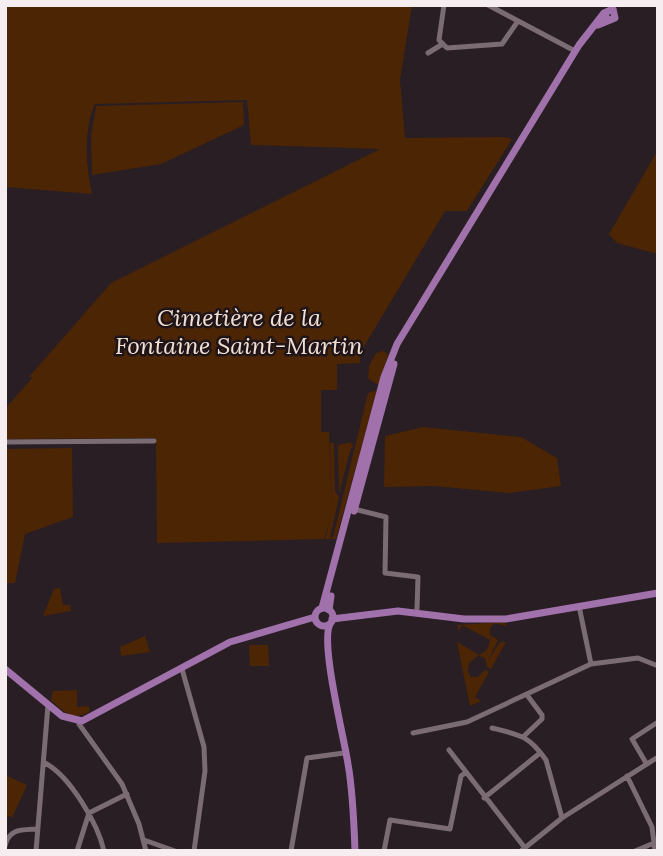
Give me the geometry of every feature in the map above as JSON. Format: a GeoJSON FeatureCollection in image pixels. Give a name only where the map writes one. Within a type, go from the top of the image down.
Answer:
{"type":"FeatureCollection","features":[{"type":"Feature","properties":{"kind":"main road"},"geometry":{"type":"LineString","coordinates":[[354,851],[344,753],[325,618],[382,388],[397,344],[575,51],[589,31],[614,7]]}},
{"type":"Feature","properties":{"kind":"main road"},"geometry":{"type":"LineString","coordinates":[[357,489],[399,348],[414,318]]}},
{"type":"Feature","properties":{"kind":"main road"},"geometry":{"type":"LineString","coordinates":[[382,388],[385,392],[382,407]]}},
{"type":"Feature","properties":{"kind":"main road"},"geometry":{"type":"LineString","coordinates":[[325,618],[398,611],[464,619],[506,619],[658,592]]}},
{"type":"Feature","properties":{"kind":"main road"},"geometry":{"type":"LineString","coordinates":[[79,722],[217,648],[243,637],[288,626],[377,609],[417,609],[483,616],[580,606]]}},
{"type":"Feature","properties":{"kind":"main road"},"geometry":{"type":"LineString","coordinates":[[325,618],[353,797],[354,851]]}},
{"type":"Feature","properties":{"kind":"main road"},"geometry":{"type":"LineString","coordinates":[[79,722],[183,669],[217,648]]}},
{"type":"Feature","properties":{"kind":"main road"},"geometry":{"type":"LineString","coordinates":[[5,669],[52,707],[79,722]]}},
{"type":"Feature","properties":{"kind":"street"},"geometry":{"type":"LineString","coordinates":[[442,46],[439,40],[444,5]]}},
{"type":"Feature","properties":{"kind":"street"},"geometry":{"type":"LineString","coordinates":[[488,5],[575,51]]}},
{"type":"Feature","properties":{"kind":"street"},"geometry":{"type":"LineString","coordinates":[[428,53],[442,46],[502,44],[518,21]]}},
{"type":"Feature","properties":{"kind":"street"},"geometry":{"type":"LineString","coordinates":[[5,442],[154,441]]}},
{"type":"Feature","properties":{"kind":"street"},"geometry":{"type":"LineString","coordinates":[[352,508],[386,517],[385,573],[418,577],[417,609]]}},
{"type":"Feature","properties":{"kind":"street"},"geometry":{"type":"LineString","coordinates":[[580,606],[591,664]]}},
{"type":"Feature","properties":{"kind":"street"},"geometry":{"type":"LineString","coordinates":[[413,733],[467,722],[591,664],[638,658],[658,666]]}},
{"type":"Feature","properties":{"kind":"street"},"geometry":{"type":"LineString","coordinates":[[183,669],[204,747],[205,771],[194,851]]}},
{"type":"Feature","properties":{"kind":"street"},"geometry":{"type":"LineString","coordinates":[[524,736],[542,719],[542,715],[527,695]]}},
{"type":"Feature","properties":{"kind":"street"},"geometry":{"type":"LineString","coordinates":[[36,851],[52,707]]}},
{"type":"Feature","properties":{"kind":"street"},"geometry":{"type":"LineString","coordinates":[[79,722],[127,794],[146,851]]}},
{"type":"Feature","properties":{"kind":"street"},"geometry":{"type":"LineString","coordinates":[[646,763],[632,739],[658,722]]}},
{"type":"Feature","properties":{"kind":"street"},"geometry":{"type":"LineString","coordinates":[[492,728],[524,736],[546,760],[562,818]]}},
{"type":"Feature","properties":{"kind":"street"},"geometry":{"type":"LineString","coordinates":[[449,750],[523,849],[562,818],[658,757]]}},
{"type":"Feature","properties":{"kind":"street"},"geometry":{"type":"LineString","coordinates":[[291,851],[306,758],[344,753]]}},
{"type":"Feature","properties":{"kind":"street"},"geometry":{"type":"LineString","coordinates":[[484,798],[540,753]]}},
{"type":"Feature","properties":{"kind":"street"},"geometry":{"type":"LineString","coordinates":[[45,763],[56,771],[89,813],[104,851]]}},
{"type":"Feature","properties":{"kind":"street"},"geometry":{"type":"LineString","coordinates":[[384,851],[390,820],[450,828],[461,776],[465,773]]}},
{"type":"Feature","properties":{"kind":"street"},"geometry":{"type":"LineString","coordinates":[[627,776],[652,827],[655,851]]}},
{"type":"Feature","properties":{"kind":"street"},"geometry":{"type":"LineString","coordinates":[[77,851],[89,813],[127,794]]}},
{"type":"Feature","properties":{"kind":"street"},"geometry":{"type":"LineString","coordinates":[[5,844],[13,832],[37,829]]}},
{"type":"Feature","properties":{"kind":"street"},"geometry":{"type":"LineString","coordinates":[[144,840],[174,851]]}},
{"type":"Feature","properties":{"kind":"street"},"geometry":{"type":"LineString","coordinates":[[635,851],[654,843]]}},
{"type":"Feature","properties":{"kind":"green space","name":"Cimetière de la Fontaine Saint-Martin"},"geometry":{"type":"Polygon","coordinates":[[[5,5],[412,5],[400,80],[405,138],[512,139],[467,211],[445,211],[360,353],[360,363],[337,364],[337,390],[321,390],[321,432],[329,432],[332,512],[324,539],[157,543],[156,438],[5,439],[5,409],[33,377],[29,377],[111,283],[380,149],[251,145],[247,100],[95,104],[89,125],[87,148],[92,194],[5,187],[5,5]]]}},
{"type":"Feature","properties":{"kind":"green space"},"geometry":{"type":"Polygon","coordinates":[[[243,102],[244,125],[161,164],[92,175],[91,135],[96,106],[243,102]]]}},
{"type":"Feature","properties":{"kind":"green space"},"geometry":{"type":"Polygon","coordinates":[[[658,150],[658,254],[617,243],[609,234],[658,150]]]}},
{"type":"Feature","properties":{"kind":"green space"},"geometry":{"type":"Polygon","coordinates":[[[384,351],[388,355],[379,384],[376,384],[368,378],[369,366],[376,353],[384,351]]]}},
{"type":"Feature","properties":{"kind":"green space"},"geometry":{"type":"Polygon","coordinates":[[[377,390],[336,539],[325,539],[332,512],[330,443],[334,443],[335,491],[339,497],[330,538],[333,537],[368,393],[377,390]]]}},
{"type":"Feature","properties":{"kind":"green space"},"geometry":{"type":"Polygon","coordinates":[[[423,427],[521,437],[557,458],[561,486],[509,493],[434,486],[384,487],[385,436],[423,427]]]}},
{"type":"Feature","properties":{"kind":"green space"},"geometry":{"type":"Polygon","coordinates":[[[351,442],[353,448],[341,493],[339,491],[338,445],[351,442]]]}},
{"type":"Feature","properties":{"kind":"green space"},"geometry":{"type":"Polygon","coordinates":[[[72,448],[73,517],[25,534],[15,583],[5,583],[5,449],[72,448]]]}},
{"type":"Feature","properties":{"kind":"green space"},"geometry":{"type":"Polygon","coordinates":[[[60,588],[63,605],[70,605],[71,611],[43,616],[54,589],[60,588]]]}},
{"type":"Feature","properties":{"kind":"green space"},"geometry":{"type":"Polygon","coordinates":[[[503,622],[508,627],[495,623],[490,628],[490,639],[491,635],[498,640],[488,660],[500,642],[506,642],[491,669],[487,667],[485,658],[479,656],[488,648],[490,640],[462,625],[459,631],[457,625],[503,622]]]}},
{"type":"Feature","properties":{"kind":"green space"},"geometry":{"type":"Polygon","coordinates":[[[145,636],[150,652],[121,656],[120,647],[145,636]]]}},
{"type":"Feature","properties":{"kind":"green space"},"geometry":{"type":"Polygon","coordinates":[[[457,642],[479,655],[469,663],[468,672],[471,677],[478,677],[485,670],[489,672],[475,697],[481,701],[470,706],[457,642]]]}},
{"type":"Feature","properties":{"kind":"green space"},"geometry":{"type":"Polygon","coordinates":[[[249,645],[268,645],[269,666],[250,666],[249,645]]]}},
{"type":"Feature","properties":{"kind":"green space"},"geometry":{"type":"Polygon","coordinates":[[[77,690],[77,707],[89,706],[89,712],[83,715],[68,714],[51,700],[53,691],[77,690]]]}},
{"type":"Feature","properties":{"kind":"green space"},"geometry":{"type":"Polygon","coordinates":[[[5,775],[27,785],[12,818],[5,814],[5,775]]]}}]}
